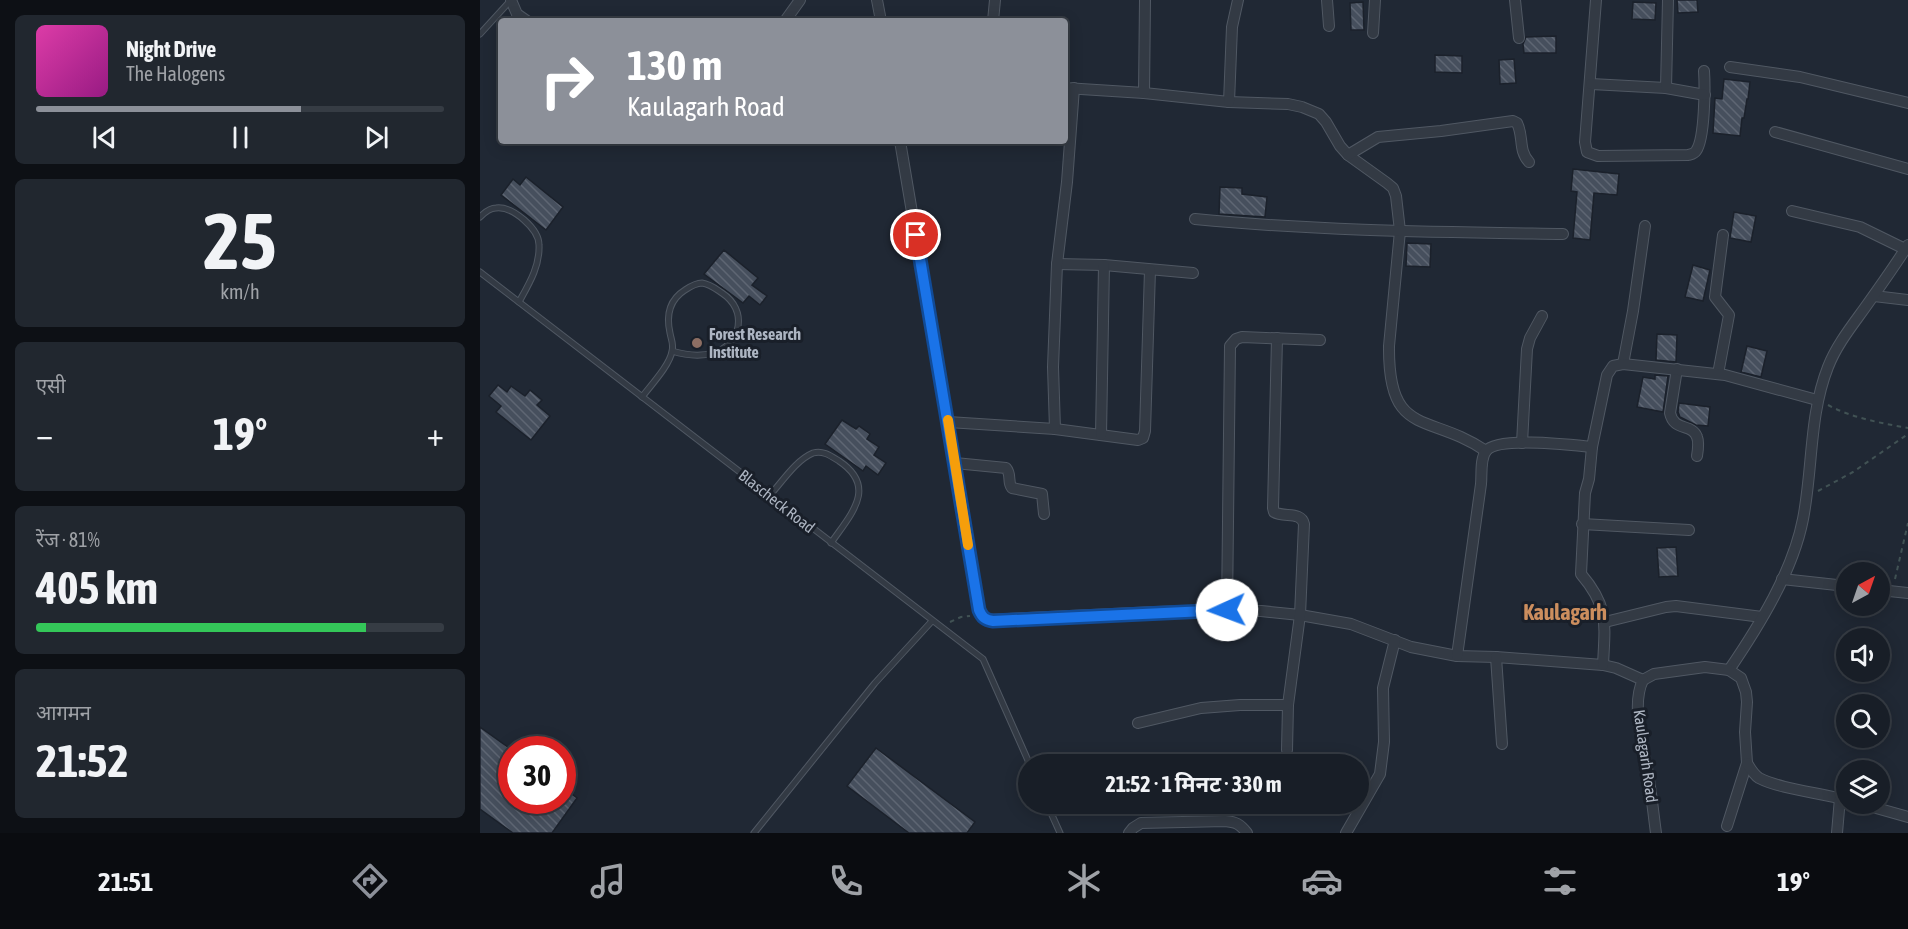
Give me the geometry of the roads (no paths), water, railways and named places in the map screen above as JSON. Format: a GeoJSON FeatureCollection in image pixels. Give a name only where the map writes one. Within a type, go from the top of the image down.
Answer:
{"type":"FeatureCollection","features":[{"type":"Feature","properties":{"kind":"street"},"geometry":{"type":"LineString","coordinates":[[511,0],[517,14],[523,18]]}},
{"type":"Feature","properties":{"kind":"street"},"geometry":{"type":"LineString","coordinates":[[787,18],[800,0]]}},
{"type":"Feature","properties":{"kind":"street"},"geometry":{"type":"LineString","coordinates":[[877,0],[880,18]]}},
{"type":"Feature","properties":{"kind":"street"},"geometry":{"type":"LineString","coordinates":[[993,18],[995,0]]}},
{"type":"Feature","properties":{"kind":"street"},"geometry":{"type":"LineString","coordinates":[[1144,93],[1145,0]]}},
{"type":"Feature","properties":{"kind":"street"},"geometry":{"type":"LineString","coordinates":[[1229,102],[1232,27],[1238,0]]}},
{"type":"Feature","properties":{"kind":"street"},"geometry":{"type":"LineString","coordinates":[[1327,0],[1329,26]]}},
{"type":"Feature","properties":{"kind":"street"},"geometry":{"type":"LineString","coordinates":[[1373,33],[1375,0]]}},
{"type":"Feature","properties":{"kind":"street"},"geometry":{"type":"LineString","coordinates":[[1515,0],[1519,38]]}},
{"type":"Feature","properties":{"kind":"street"},"geometry":{"type":"LineString","coordinates":[[1596,0],[1585,147],[1587,152],[1598,156],[1688,155],[1694,153],[1699,144],[1706,94],[1704,71]]}},
{"type":"Feature","properties":{"kind":"street"},"geometry":{"type":"LineString","coordinates":[[1666,88],[1668,0]]}},
{"type":"Feature","properties":{"kind":"street"},"geometry":{"type":"LineString","coordinates":[[1730,66],[1800,77],[1908,104]]}},
{"type":"Feature","properties":{"kind":"street"},"geometry":{"type":"LineString","coordinates":[[1591,84],[1666,88],[1706,94]]}},
{"type":"Feature","properties":{"kind":"street"},"geometry":{"type":"LineString","coordinates":[[1055,429],[1053,368],[1056,264],[1067,182],[1070,88],[1229,102],[1288,104],[1318,114],[1348,155],[1379,176],[1393,188],[1396,196],[1400,231],[1389,346],[1389,364],[1394,394],[1405,412],[1414,419],[1461,436],[1486,451]]}},
{"type":"Feature","properties":{"kind":"street"},"geometry":{"type":"LineString","coordinates":[[1348,155],[1378,138],[1513,121],[1520,128],[1522,152],[1529,162]]}},
{"type":"Feature","properties":{"kind":"street"},"geometry":{"type":"LineString","coordinates":[[1775,132],[1908,169]]}},
{"type":"Feature","properties":{"kind":"street"},"geometry":{"type":"LineString","coordinates":[[901,144],[979,610],[982,616],[993,621],[1227,610],[1300,615],[1351,624],[1423,650],[1456,656],[1603,665],[1643,680],[1654,674],[1675,670],[1705,667],[1729,670],[1741,678],[1746,692],[1747,763],[1727,826]]}},
{"type":"Feature","properties":{"kind":"street"},"geometry":{"type":"LineString","coordinates":[[1729,670],[1762,618],[1782,579],[1798,539],[1807,496],[1817,400],[1828,364],[1843,338],[1907,247],[1860,227],[1792,211]]}},
{"type":"Feature","properties":{"kind":"street"},"geometry":{"type":"LineString","coordinates":[[1195,219],[1261,225],[1400,231],[1563,234]]}},
{"type":"Feature","properties":{"kind":"street"},"geometry":{"type":"LineString","coordinates":[[1623,364],[1645,226]]}},
{"type":"Feature","properties":{"kind":"street"},"geometry":{"type":"LineString","coordinates":[[1718,374],[1729,315],[1715,297],[1723,235]]}},
{"type":"Feature","properties":{"kind":"street"},"geometry":{"type":"LineString","coordinates":[[1056,264],[1104,265],[1192,273]]}},
{"type":"Feature","properties":{"kind":"street"},"geometry":{"type":"LineString","coordinates":[[1101,435],[1104,265]]}},
{"type":"Feature","properties":{"kind":"street"},"geometry":{"type":"LineString","coordinates":[[948,422],[1055,429],[1138,440],[1143,438],[1150,270]]}},
{"type":"Feature","properties":{"kind":"street"},"geometry":{"type":"LineString","coordinates":[[1874,296],[1908,300]]}},
{"type":"Feature","properties":{"kind":"street"},"geometry":{"type":"LineString","coordinates":[[1522,442],[1527,349],[1530,338],[1542,316]]}},
{"type":"Feature","properties":{"kind":"street"},"geometry":{"type":"LineString","coordinates":[[1227,610],[1229,351],[1233,341],[1242,336],[1320,340]]}},
{"type":"Feature","properties":{"kind":"street"},"geometry":{"type":"LineString","coordinates":[[1277,338],[1273,508],[1278,514],[1303,519],[1300,615],[1288,705],[1287,750]]}},
{"type":"Feature","properties":{"kind":"street"},"geometry":{"type":"LineString","coordinates":[[1603,665],[1605,622],[1601,605],[1593,588],[1581,574],[1582,524],[1592,447],[1607,375],[1613,366],[1623,364],[1718,374],[1750,380],[1817,400]]}},
{"type":"Feature","properties":{"kind":"street"},"geometry":{"type":"LineString","coordinates":[[1677,369],[1671,418],[1674,423],[1693,431],[1697,436],[1697,456]]}},
{"type":"Feature","properties":{"kind":"street"},"geometry":{"type":"LineString","coordinates":[[1456,656],[1483,457],[1486,451],[1500,444],[1522,442],[1592,447]]}},
{"type":"Feature","properties":{"kind":"street"},"geometry":{"type":"LineString","coordinates":[[955,463],[1006,468],[1010,475],[1012,488],[1042,494],[1044,514]]}},
{"type":"Feature","properties":{"kind":"street"},"geometry":{"type":"LineString","coordinates":[[1582,524],[1689,530]]}},
{"type":"Feature","properties":{"kind":"street"},"geometry":{"type":"LineString","coordinates":[[1782,579],[1836,585]]}},
{"type":"Feature","properties":{"kind":"street"},"geometry":{"type":"LineString","coordinates":[[1890,591],[1908,593]]}},
{"type":"Feature","properties":{"kind":"street"},"geometry":{"type":"LineString","coordinates":[[1605,622],[1676,606],[1762,618]]}},
{"type":"Feature","properties":{"kind":"street"},"geometry":{"type":"LineString","coordinates":[[1346,833],[1376,785],[1380,774],[1384,742],[1383,688],[1395,640]]}},
{"type":"Feature","properties":{"kind":"street"},"geometry":{"type":"LineString","coordinates":[[1496,657],[1502,744]]}},
{"type":"Feature","properties":{"kind":"street","name":"Kaulagarh Road"},"geometry":{"type":"LineString","coordinates":[[1643,680],[1638,700],[1641,738],[1656,833]]}},
{"type":"Feature","properties":{"kind":"street"},"geometry":{"type":"LineString","coordinates":[[1138,723],[1202,708],[1288,705]]}},
{"type":"Feature","properties":{"kind":"street"},"geometry":{"type":"LineString","coordinates":[[1747,763],[1759,778],[1836,797]]}},
{"type":"Feature","properties":{"kind":"street"},"geometry":{"type":"LineString","coordinates":[[1890,812],[1908,817]]}},
{"type":"Feature","properties":{"kind":"street"},"geometry":{"type":"LineString","coordinates":[[1837,833],[1840,814]]}},
{"type":"Feature","properties":{"kind":"street"},"geometry":{"type":"LineString","coordinates":[[1129,833],[1141,823],[1225,821],[1241,824],[1247,833]]}},
{"type":"Feature","properties":{"kind":"lane"},"geometry":{"type":"LineString","coordinates":[[480,34],[511,0]]}},
{"type":"Feature","properties":{"kind":"lane"},"geometry":{"type":"LineString","coordinates":[[480,217],[496,208],[503,209],[519,217],[537,234],[540,246],[536,268],[519,302]]}},
{"type":"Feature","properties":{"kind":"lane","name":"Blascheck Road"},"geometry":{"type":"LineString","coordinates":[[480,272],[983,659],[1025,754]]}},
{"type":"Feature","properties":{"kind":"lane"},"geometry":{"type":"LineString","coordinates":[[642,397],[672,351],[668,315],[672,301],[699,283],[711,285],[730,298],[736,308],[738,328],[735,336],[721,350],[691,355],[672,351]]}},
{"type":"Feature","properties":{"kind":"lane"},"geometry":{"type":"LineString","coordinates":[[770,495],[803,460],[816,452],[823,452],[842,463],[856,477],[860,490],[859,500],[831,543]]}},
{"type":"Feature","properties":{"kind":"lane"},"geometry":{"type":"LineString","coordinates":[[754,833],[875,683],[932,621]]}},
{"type":"Feature","properties":{"kind":"lane"},"geometry":{"type":"LineString","coordinates":[[1051,814],[1060,833]]}},
{"type":"Feature","properties":{"kind":"place","name":"Forest Research Institute"},"geometry":{"type":"Point","coordinates":[697,343]}},
{"type":"Feature","properties":{"kind":"district","name":"Kaulagarh"},"geometry":{"type":"Point","coordinates":[1565,612]}}]}
